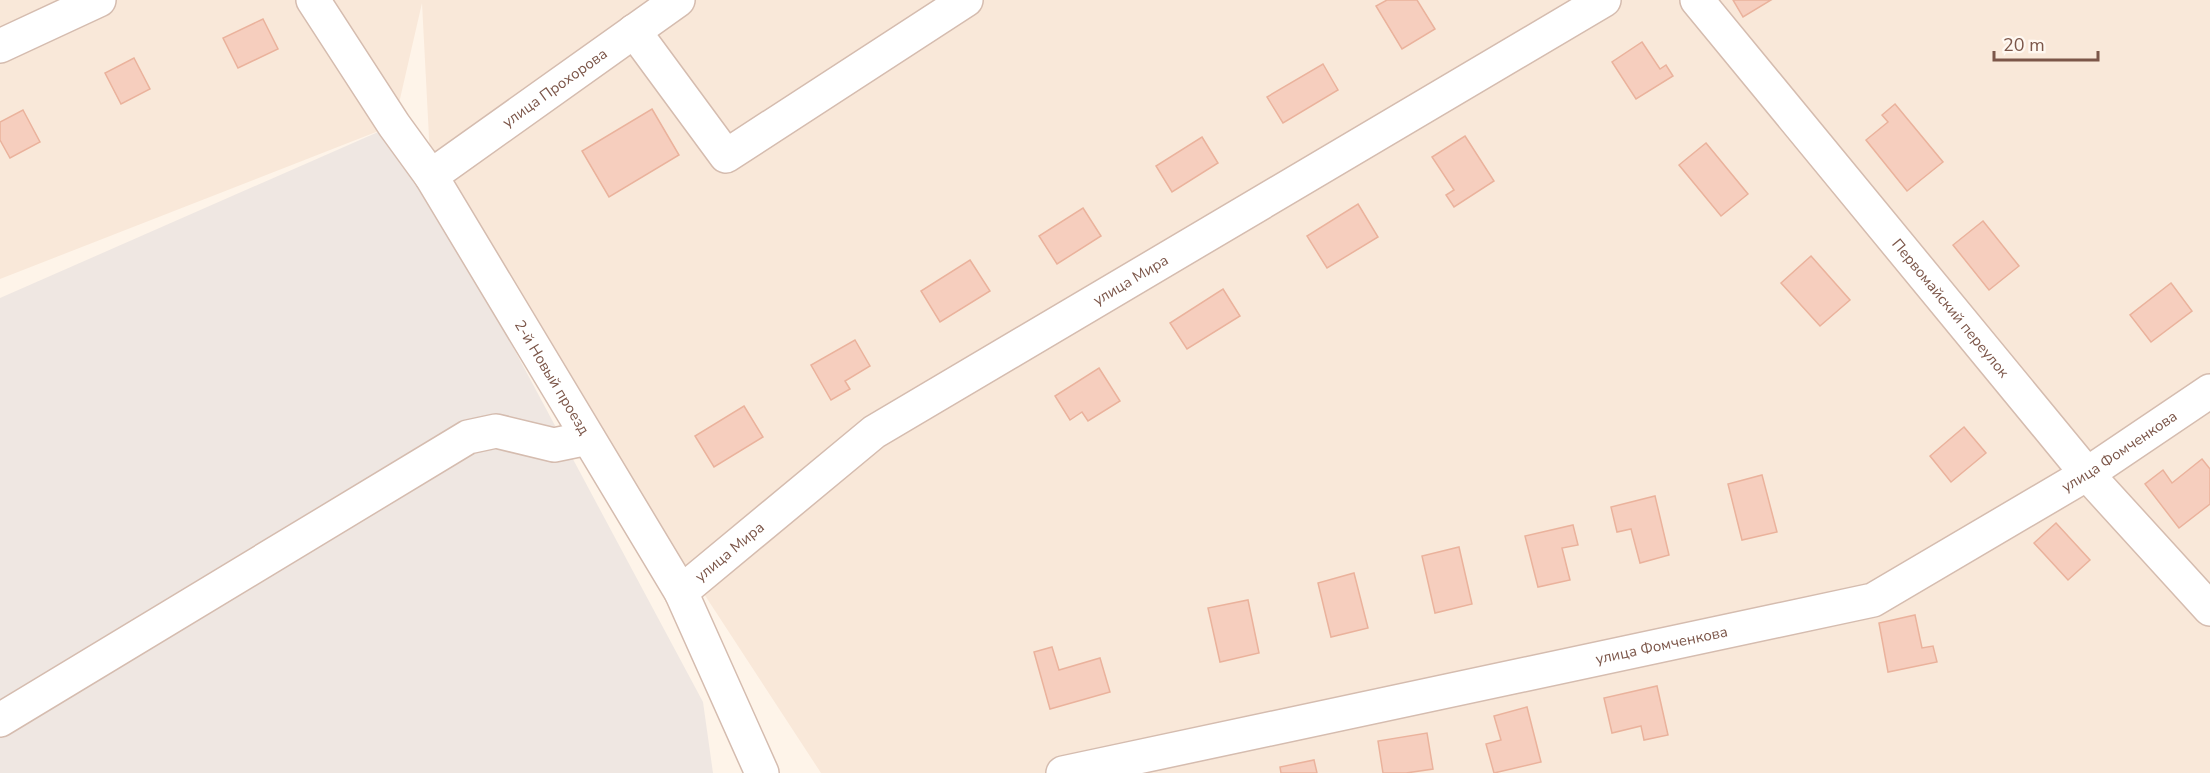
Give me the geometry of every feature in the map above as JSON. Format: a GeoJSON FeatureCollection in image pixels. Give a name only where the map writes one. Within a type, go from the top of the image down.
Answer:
{"type":"FeatureCollection","features":[{"type":"Feature","properties":{"kind":"street"},"geometry":{"type":"LineString","coordinates":[[0,45],[99,0]]}},
{"type":"Feature","properties":{"kind":"street","name":"2-й Новый проезд"},"geometry":{"type":"LineString","coordinates":[[313,0],[394,125],[431,176],[681,592],[762,773]]}},
{"type":"Feature","properties":{"kind":"street","name":"улица Прохорова"},"geometry":{"type":"LineString","coordinates":[[431,176],[678,0]]}},
{"type":"Feature","properties":{"kind":"street"},"geometry":{"type":"LineString","coordinates":[[634,31],[726,156],[966,0]]}},
{"type":"Feature","properties":{"kind":"street","name":"улица Мира"},"geometry":{"type":"LineString","coordinates":[[681,592],[874,432],[1604,0]]}},
{"type":"Feature","properties":{"kind":"street","name":"Первомайский переулок"},"geometry":{"type":"LineString","coordinates":[[1697,0],[2087,474],[2210,609]]}},
{"type":"Feature","properties":{"kind":"street","name":"улица Фомченкова"},"geometry":{"type":"LineString","coordinates":[[1063,773],[1874,600],[2087,474],[2210,391]]}},
{"type":"Feature","properties":{"kind":"street"},"geometry":{"type":"LineString","coordinates":[[0,720],[468,436],[496,431],[554,445],[588,438]]}},
{"type":"Feature","properties":{"kind":"shaded area"},"geometry":{"type":"Polygon","coordinates":[[[0,0],[2210,0],[2210,773],[821,773],[431,176],[422,3],[394,125],[0,279],[0,0]]]}},
{"type":"Feature","properties":{"kind":"shaded area"},"geometry":{"type":"Polygon","coordinates":[[[394,125],[703,702],[713,773],[0,773],[0,298],[394,125]]]}},
{"type":"Feature","properties":{"kind":"building"},"geometry":{"type":"Polygon","coordinates":[[[1387,0],[1417,0],[1435,29],[1402,49],[1376,6],[1387,0]]]}},
{"type":"Feature","properties":{"kind":"building"},"geometry":{"type":"Polygon","coordinates":[[[1733,0],[1771,0],[1743,17],[1733,0]]]}},
{"type":"Feature","properties":{"kind":"building"},"geometry":{"type":"Polygon","coordinates":[[[263,19],[278,49],[238,68],[223,38],[263,19]]]}},
{"type":"Feature","properties":{"kind":"building"},"geometry":{"type":"Polygon","coordinates":[[[1642,42],[1660,69],[1666,65],[1673,76],[1636,99],[1612,62],[1642,42]]]}},
{"type":"Feature","properties":{"kind":"building"},"geometry":{"type":"Polygon","coordinates":[[[134,58],[150,89],[121,104],[105,73],[134,58]]]}},
{"type":"Feature","properties":{"kind":"building"},"geometry":{"type":"Polygon","coordinates":[[[1323,64],[1338,90],[1283,123],[1267,97],[1323,64]]]}},
{"type":"Feature","properties":{"kind":"building"},"geometry":{"type":"Polygon","coordinates":[[[1895,104],[1943,162],[1907,191],[1866,140],[1888,122],[1882,115],[1895,104]]]}},
{"type":"Feature","properties":{"kind":"building"},"geometry":{"type":"Polygon","coordinates":[[[652,109],[679,155],[609,197],[582,151],[652,109]]]}},
{"type":"Feature","properties":{"kind":"building"},"geometry":{"type":"Polygon","coordinates":[[[23,110],[40,142],[10,158],[0,140],[0,122],[23,110]]]}},
{"type":"Feature","properties":{"kind":"building"},"geometry":{"type":"Polygon","coordinates":[[[1465,136],[1494,181],[1454,207],[1446,195],[1454,190],[1432,157],[1465,136]]]}},
{"type":"Feature","properties":{"kind":"building"},"geometry":{"type":"Polygon","coordinates":[[[1202,137],[1218,163],[1172,192],[1156,166],[1202,137]]]}},
{"type":"Feature","properties":{"kind":"building"},"geometry":{"type":"Polygon","coordinates":[[[1706,143],[1748,194],[1721,216],[1679,165],[1706,143]]]}},
{"type":"Feature","properties":{"kind":"building"},"geometry":{"type":"Polygon","coordinates":[[[1358,204],[1378,237],[1327,268],[1307,236],[1358,204]]]}},
{"type":"Feature","properties":{"kind":"building"},"geometry":{"type":"Polygon","coordinates":[[[1083,208],[1101,236],[1057,264],[1039,236],[1083,208]]]}},
{"type":"Feature","properties":{"kind":"building"},"geometry":{"type":"Polygon","coordinates":[[[1983,221],[2019,266],[1989,290],[1953,245],[1983,221]]]}},
{"type":"Feature","properties":{"kind":"building"},"geometry":{"type":"Polygon","coordinates":[[[1811,256],[1850,300],[1820,326],[1781,283],[1811,256]]]}},
{"type":"Feature","properties":{"kind":"building"},"geometry":{"type":"Polygon","coordinates":[[[970,260],[990,291],[940,322],[921,291],[970,260]]]}},
{"type":"Feature","properties":{"kind":"building"},"geometry":{"type":"Polygon","coordinates":[[[2171,283],[2192,311],[2151,342],[2130,315],[2171,283]]]}},
{"type":"Feature","properties":{"kind":"building"},"geometry":{"type":"Polygon","coordinates":[[[1223,289],[1240,316],[1187,349],[1170,323],[1223,289]]]}},
{"type":"Feature","properties":{"kind":"building"},"geometry":{"type":"Polygon","coordinates":[[[855,340],[870,366],[845,381],[850,389],[831,400],[811,365],[855,340]]]}},
{"type":"Feature","properties":{"kind":"building"},"geometry":{"type":"Polygon","coordinates":[[[1099,368],[1120,401],[1088,421],[1082,412],[1070,420],[1055,396],[1099,368]]]}},
{"type":"Feature","properties":{"kind":"building"},"geometry":{"type":"Polygon","coordinates":[[[744,406],[763,437],[714,467],[695,436],[744,406]]]}},
{"type":"Feature","properties":{"kind":"building"},"geometry":{"type":"Polygon","coordinates":[[[1964,427],[1986,453],[1951,482],[1930,456],[1964,427]]]}},
{"type":"Feature","properties":{"kind":"building"},"geometry":{"type":"Polygon","coordinates":[[[2202,459],[2210,469],[2210,504],[2179,528],[2145,484],[2163,470],[2172,483],[2202,459]]]}},
{"type":"Feature","properties":{"kind":"building"},"geometry":{"type":"Polygon","coordinates":[[[1762,475],[1777,532],[1742,540],[1728,484],[1762,475]]]}},
{"type":"Feature","properties":{"kind":"building"},"geometry":{"type":"Polygon","coordinates":[[[1655,496],[1669,555],[1640,563],[1631,529],[1617,532],[1611,507],[1655,496]]]}},
{"type":"Feature","properties":{"kind":"building"},"geometry":{"type":"Polygon","coordinates":[[[2056,523],[2090,560],[2068,580],[2034,543],[2056,523]]]}},
{"type":"Feature","properties":{"kind":"building"},"geometry":{"type":"Polygon","coordinates":[[[1573,525],[1578,545],[1562,548],[1570,580],[1538,587],[1525,536],[1573,525]]]}},
{"type":"Feature","properties":{"kind":"building"},"geometry":{"type":"Polygon","coordinates":[[[1459,547],[1472,604],[1435,613],[1422,556],[1459,547]]]}},
{"type":"Feature","properties":{"kind":"building"},"geometry":{"type":"Polygon","coordinates":[[[1354,573],[1368,628],[1331,637],[1318,583],[1354,573]]]}},
{"type":"Feature","properties":{"kind":"building"},"geometry":{"type":"Polygon","coordinates":[[[1248,600],[1259,653],[1220,662],[1208,608],[1248,600]]]}},
{"type":"Feature","properties":{"kind":"building"},"geometry":{"type":"Polygon","coordinates":[[[1915,615],[1922,648],[1933,646],[1937,662],[1888,672],[1879,623],[1915,615]]]}},
{"type":"Feature","properties":{"kind":"building"},"geometry":{"type":"Polygon","coordinates":[[[1052,647],[1059,670],[1100,658],[1110,692],[1050,709],[1034,652],[1052,647]]]}},
{"type":"Feature","properties":{"kind":"building"},"geometry":{"type":"Polygon","coordinates":[[[1657,686],[1668,735],[1644,740],[1641,726],[1612,733],[1604,698],[1657,686]]]}},
{"type":"Feature","properties":{"kind":"building"},"geometry":{"type":"Polygon","coordinates":[[[1527,707],[1541,762],[1494,773],[1486,744],[1501,740],[1494,716],[1527,707]]]}},
{"type":"Feature","properties":{"kind":"building"},"geometry":{"type":"Polygon","coordinates":[[[1427,733],[1433,769],[1406,773],[1383,773],[1378,741],[1427,733]]]}},
{"type":"Feature","properties":{"kind":"building"},"geometry":{"type":"Polygon","coordinates":[[[1314,760],[1317,773],[1281,773],[1280,767],[1314,760]]]}}]}
